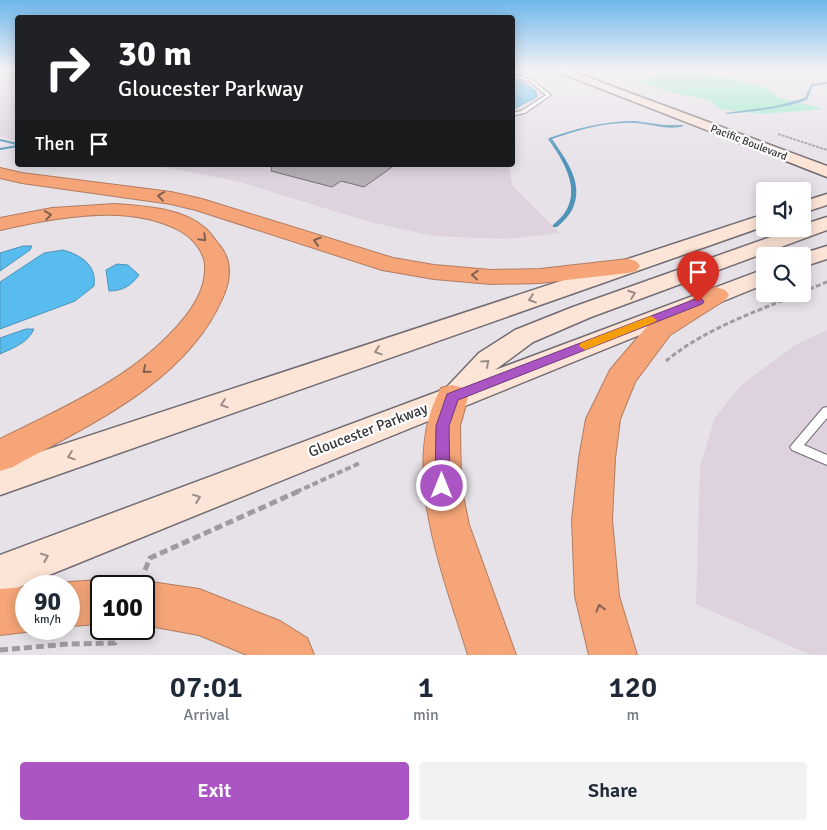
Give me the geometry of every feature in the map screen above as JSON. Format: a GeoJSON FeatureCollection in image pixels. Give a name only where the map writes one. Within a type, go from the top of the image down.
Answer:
{"type":"FeatureCollection","features":[{"type":"Feature","properties":{"kind":"highway"},"geometry":{"type":"LineString","coordinates":[[0,173],[22,178],[179,199],[211,207],[390,265],[434,272],[491,277],[540,276],[628,266]]}},
{"type":"Feature","properties":{"kind":"highway"},"geometry":{"type":"LineString","coordinates":[[0,224],[61,212],[96,210],[128,210],[158,215],[178,221],[195,230],[208,242],[216,259],[217,276],[211,297],[197,320],[172,348],[134,380],[0,456]]}},
{"type":"Feature","properties":{"kind":"highway"},"geometry":{"type":"LineString","coordinates":[[613,655],[597,596],[592,520],[597,458],[603,419],[621,378],[660,329],[716,295]]}},
{"type":"Feature","properties":{"kind":"highway"},"geometry":{"type":"LineString","coordinates":[[452,397],[442,426],[442,486],[450,525],[492,655]]}},
{"type":"Feature","properties":{"kind":"highway"},"geometry":{"type":"LineString","coordinates":[[155,595],[263,638],[290,655]]}},
{"type":"Feature","properties":{"kind":"highway"},"geometry":{"type":"LineString","coordinates":[[0,612],[15,610]]}},
{"type":"Feature","properties":{"kind":"main road","name":"Pacific Boulevard"},"geometry":{"type":"LineString","coordinates":[[639,101],[827,172]]}},
{"type":"Feature","properties":{"kind":"main road","name":"Pacific Boulevard"},"geometry":{"type":"LineString","coordinates":[[664,101],[827,158]]}},
{"type":"Feature","properties":{"kind":"main road"},"geometry":{"type":"LineString","coordinates":[[811,205],[827,200]]}},
{"type":"Feature","properties":{"kind":"main road"},"geometry":{"type":"LineString","coordinates":[[0,480],[756,223]]}},
{"type":"Feature","properties":{"kind":"main road"},"geometry":{"type":"LineString","coordinates":[[452,397],[488,360],[524,336],[582,312],[827,223]]}},
{"type":"Feature","properties":{"kind":"main road"},"geometry":{"type":"LineString","coordinates":[[811,258],[827,252]]}},
{"type":"Feature","properties":{"kind":"main road","name":"Gloucester Parkway"},"geometry":{"type":"LineString","coordinates":[[0,575],[756,279]]}},
{"type":"Feature","properties":{"kind":"lane"},"geometry":{"type":"LineString","coordinates":[[515,114],[523,112],[540,101]]}},
{"type":"Feature","properties":{"kind":"lane"},"geometry":{"type":"LineString","coordinates":[[827,411],[796,447],[827,460]]}},
{"type":"Feature","properties":{"kind":"path"},"geometry":{"type":"LineString","coordinates":[[811,288],[827,282]]}},
{"type":"Feature","properties":{"kind":"path"},"geometry":{"type":"LineString","coordinates":[[660,367],[680,349],[699,336],[780,302]]}},
{"type":"Feature","properties":{"kind":"path"},"geometry":{"type":"LineString","coordinates":[[146,575],[150,558],[364,461]]}},
{"type":"Feature","properties":{"kind":"path"},"geometry":{"type":"LineString","coordinates":[[0,650],[69,644],[115,643],[116,640]]}},
{"type":"Feature","properties":{"kind":"shaded area"},"geometry":{"type":"Polygon","coordinates":[[[0,101],[15,101],[15,140],[0,136],[0,101]]]}},
{"type":"Feature","properties":{"kind":"shaded area"},"geometry":{"type":"Polygon","coordinates":[[[163,167],[509,167],[512,185],[560,233],[505,239],[433,236],[370,222],[236,181],[163,167]]]}},
{"type":"Feature","properties":{"kind":"shaded area"},"geometry":{"type":"Polygon","coordinates":[[[827,330],[827,655],[811,655],[696,604],[700,466],[715,418],[741,385],[797,344],[827,330]]]}},
{"type":"Feature","properties":{"kind":"green space"},"geometry":{"type":"Polygon","coordinates":[[[711,101],[791,101],[824,109],[761,114],[720,109],[711,101]]]}},
{"type":"Feature","properties":{"kind":"water"},"geometry":{"type":"Polygon","coordinates":[[[515,101],[530,101],[515,108],[515,101]]]}},
{"type":"Feature","properties":{"kind":"water"},"geometry":{"type":"Polygon","coordinates":[[[23,246],[32,246],[30,250],[0,271],[0,253],[23,246]]]}},
{"type":"Feature","properties":{"kind":"water"},"geometry":{"type":"Polygon","coordinates":[[[63,250],[82,258],[86,262],[93,272],[94,286],[75,301],[0,329],[0,282],[44,253],[63,250]]]}},
{"type":"Feature","properties":{"kind":"water"},"geometry":{"type":"Polygon","coordinates":[[[117,264],[128,265],[139,275],[126,287],[109,291],[106,270],[117,264]]]}},
{"type":"Feature","properties":{"kind":"water"},"geometry":{"type":"Polygon","coordinates":[[[26,329],[34,329],[24,341],[0,354],[0,338],[26,329]]]}},
{"type":"Feature","properties":{"kind":"building"},"geometry":{"type":"Polygon","coordinates":[[[272,167],[392,167],[364,187],[341,181],[332,187],[271,171],[272,167]]]}},
{"type":"Feature","properties":{"kind":"waterway"},"geometry":{"type":"LineString","coordinates":[[727,113],[767,109],[802,101]]}},
{"type":"Feature","properties":{"kind":"waterway"},"geometry":{"type":"LineString","coordinates":[[555,226],[572,206],[574,195],[570,172],[550,139],[602,124],[635,122],[664,126],[682,126]]}},
{"type":"Feature","properties":{"kind":"waterway"},"geometry":{"type":"LineString","coordinates":[[0,140],[15,143]]}},
{"type":"Feature","properties":{"kind":"waterway"},"geometry":{"type":"LineString","coordinates":[[0,149],[15,146]]}},
{"type":"Feature","properties":{"kind":"slow traffic"},"geometry":{"type":"LineString","coordinates":[[585,346],[651,320]]}},
{"type":"Feature","properties":{"kind":"route"},"geometry":{"type":"LineString","coordinates":[[442,486],[442,426],[452,397],[698,302]]}}]}
